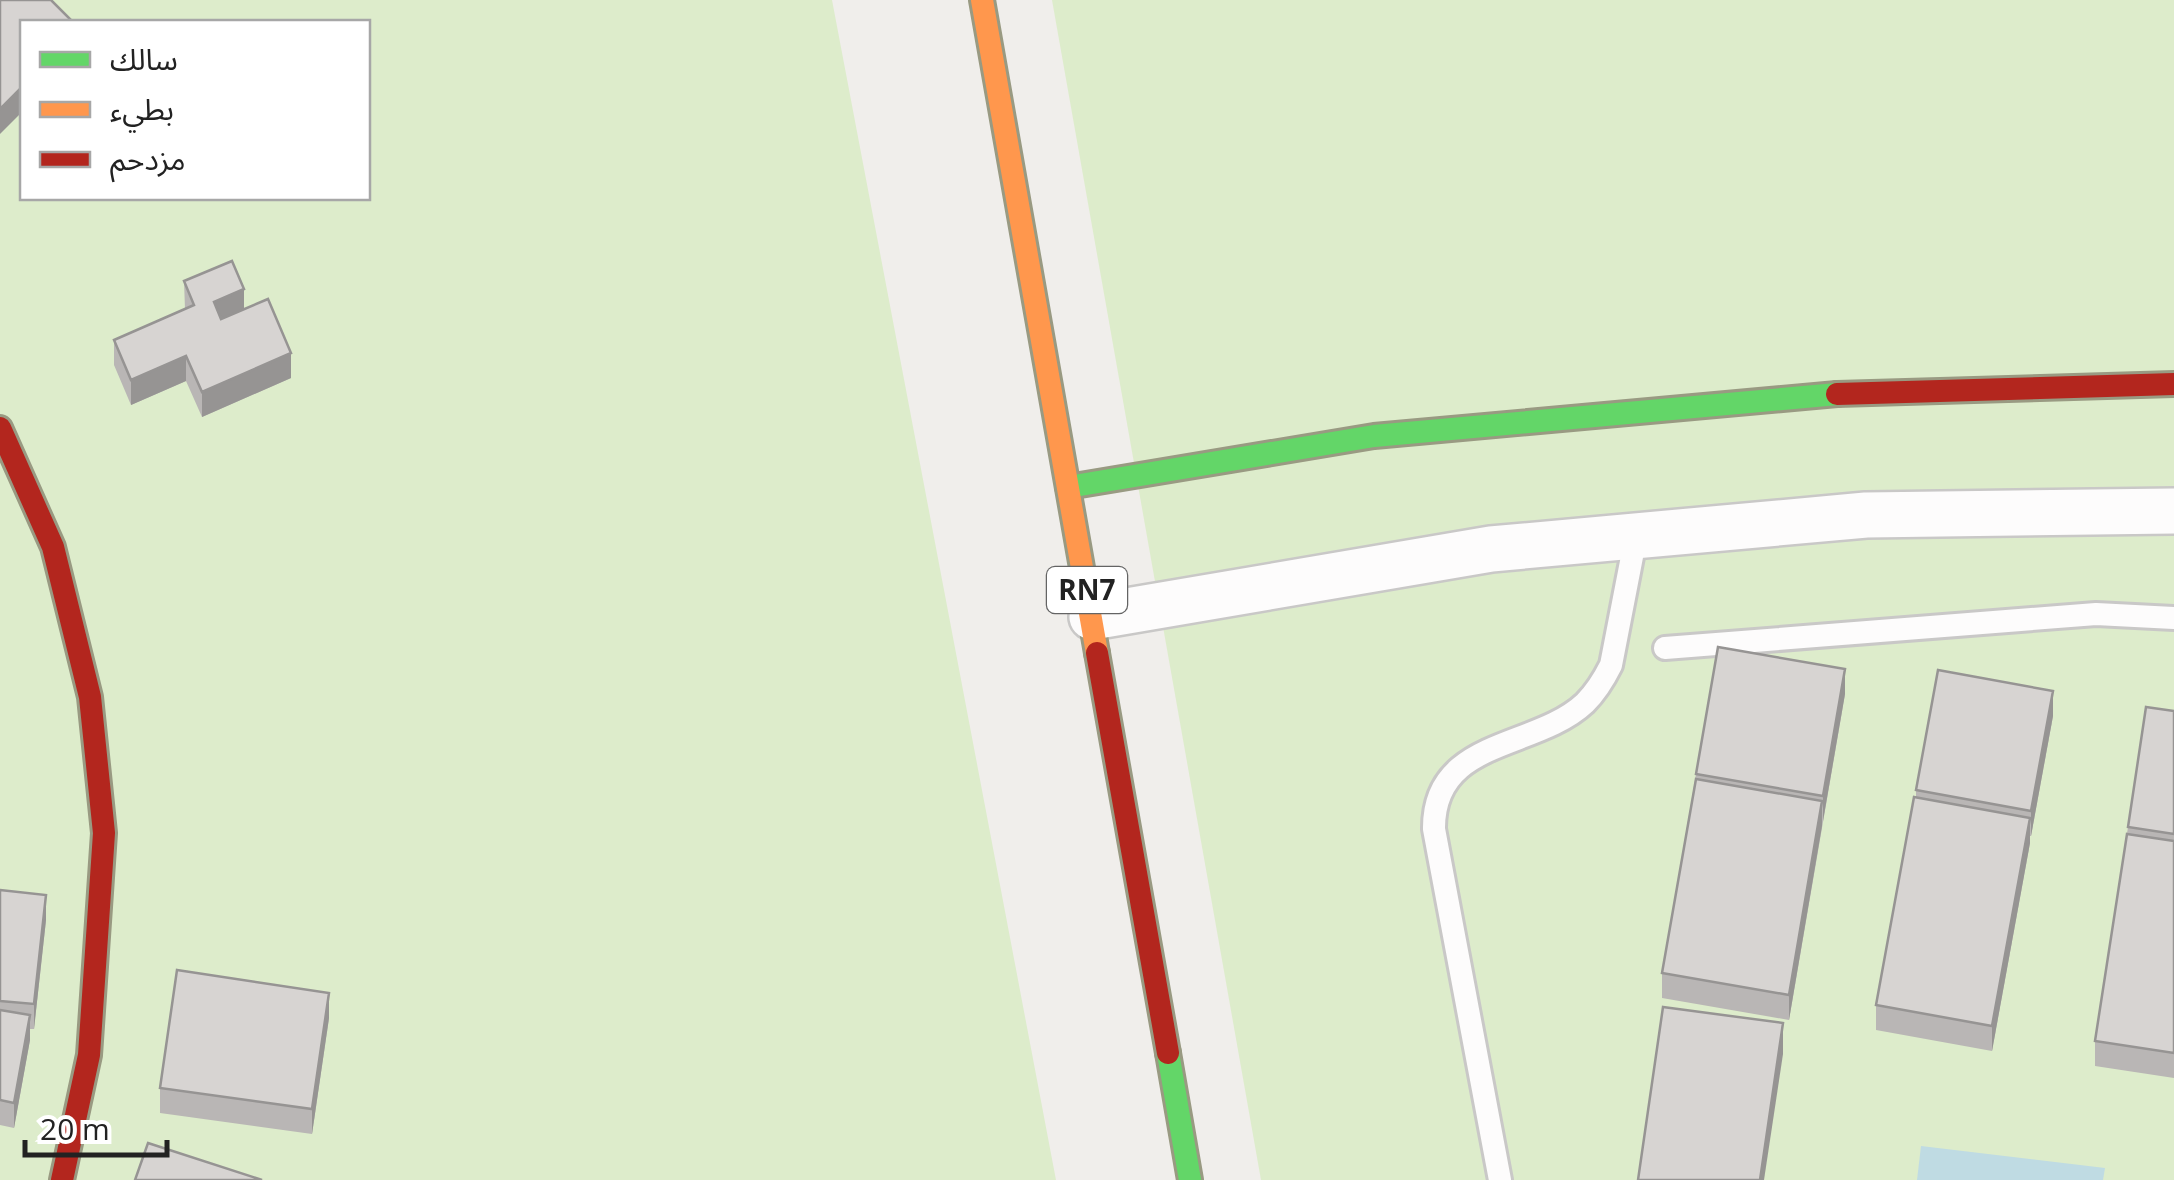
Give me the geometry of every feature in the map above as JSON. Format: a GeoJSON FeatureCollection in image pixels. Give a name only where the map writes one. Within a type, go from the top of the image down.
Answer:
{"type":"FeatureCollection","features":[{"type":"Feature","properties":{"kind":"street","name":"RN7"},"geometry":{"type":"LineString","coordinates":[[982,0],[1190,1180]]}},
{"type":"Feature","properties":{"kind":"street"},"geometry":{"type":"LineString","coordinates":[[1068,486],[1432,431],[1876,390],[2174,384]]}},
{"type":"Feature","properties":{"kind":"street"},"geometry":{"type":"LineString","coordinates":[[0,428],[53,547],[90,696],[104,833],[89,1055],[62,1180]]}},
{"type":"Feature","properties":{"kind":"street"},"geometry":{"type":"LineString","coordinates":[[1092,617],[1491,549],[1866,515],[2174,511]]}},
{"type":"Feature","properties":{"kind":"lane"},"geometry":{"type":"LineString","coordinates":[[1500,1180],[1434,829],[1434,806],[1446,782],[1475,756],[1556,721],[1583,705],[1601,684],[1612,665],[1636,536]]}},
{"type":"Feature","properties":{"kind":"lane"},"geometry":{"type":"LineString","coordinates":[[1665,648],[2096,614],[2174,618]]}},
{"type":"Feature","properties":{"kind":"green space"},"geometry":{"type":"Polygon","coordinates":[[[0,0],[832,0],[1056,1180],[0,1180],[0,0]]]}},
{"type":"Feature","properties":{"kind":"green space"},"geometry":{"type":"Polygon","coordinates":[[[1052,0],[2174,0],[2174,1180],[1261,1180],[1052,0]]]}},
{"type":"Feature","properties":{"kind":"water"},"geometry":{"type":"Polygon","coordinates":[[[1921,1146],[2105,1168],[2103,1180],[1917,1180],[1921,1146]]]}},
{"type":"Feature","properties":{"kind":"building"},"geometry":{"type":"Polygon","coordinates":[[[0,0],[51,0],[71,20],[20,20],[20,89],[0,109],[0,0]]]}},
{"type":"Feature","properties":{"kind":"building"},"geometry":{"type":"Polygon","coordinates":[[[232,261],[244,289],[214,302],[221,319],[268,299],[291,353],[202,392],[186,356],[131,380],[114,340],[194,305],[184,281],[232,261]]]}},
{"type":"Feature","properties":{"kind":"building"},"geometry":{"type":"Polygon","coordinates":[[[1718,647],[1845,669],[1823,796],[1696,774],[1718,647]]]}},
{"type":"Feature","properties":{"kind":"building"},"geometry":{"type":"Polygon","coordinates":[[[1938,670],[2053,691],[2031,811],[1916,790],[1938,670]]]}},
{"type":"Feature","properties":{"kind":"building"},"geometry":{"type":"Polygon","coordinates":[[[2146,707],[2174,711],[2174,834],[2128,827],[2146,707]]]}},
{"type":"Feature","properties":{"kind":"building"},"geometry":{"type":"Polygon","coordinates":[[[1696,779],[1822,801],[1789,995],[1662,973],[1696,779]]]}},
{"type":"Feature","properties":{"kind":"building"},"geometry":{"type":"Polygon","coordinates":[[[1914,797],[2030,818],[1992,1026],[1876,1005],[1914,797]]]}},
{"type":"Feature","properties":{"kind":"building"},"geometry":{"type":"Polygon","coordinates":[[[2127,834],[2174,841],[2174,1053],[2095,1041],[2127,834]]]}},
{"type":"Feature","properties":{"kind":"building"},"geometry":{"type":"Polygon","coordinates":[[[0,890],[46,895],[34,1004],[0,1001],[0,890]]]}},
{"type":"Feature","properties":{"kind":"building"},"geometry":{"type":"Polygon","coordinates":[[[177,970],[329,993],[312,1109],[160,1088],[177,970]]]}},
{"type":"Feature","properties":{"kind":"building"},"geometry":{"type":"Polygon","coordinates":[[[1663,1007],[1783,1023],[1760,1180],[1638,1180],[1663,1007]]]}},
{"type":"Feature","properties":{"kind":"building"},"geometry":{"type":"Polygon","coordinates":[[[0,1010],[30,1015],[14,1103],[0,1100],[0,1010]]]}},
{"type":"Feature","properties":{"kind":"building"},"geometry":{"type":"Polygon","coordinates":[[[148,1143],[262,1180],[135,1180],[148,1143]]]}},
{"type":"Feature","properties":{"kind":"traffic: fast"},"geometry":{"type":"LineString","coordinates":[[1068,487],[1374,436],[1837,394]]}},
{"type":"Feature","properties":{"kind":"traffic: fast"},"geometry":{"type":"LineString","coordinates":[[1168,1053],[1190,1180]]}},
{"type":"Feature","properties":{"kind":"traffic: slow"},"geometry":{"type":"LineString","coordinates":[[982,0],[1097,653]]}},
{"type":"Feature","properties":{"kind":"traffic: jam"},"geometry":{"type":"LineString","coordinates":[[1837,394],[2174,384]]}},
{"type":"Feature","properties":{"kind":"traffic: jam"},"geometry":{"type":"LineString","coordinates":[[0,428],[53,547],[90,697],[104,833],[89,1055],[62,1180]]}},
{"type":"Feature","properties":{"kind":"traffic: jam"},"geometry":{"type":"LineString","coordinates":[[1097,653],[1168,1053]]}}]}
